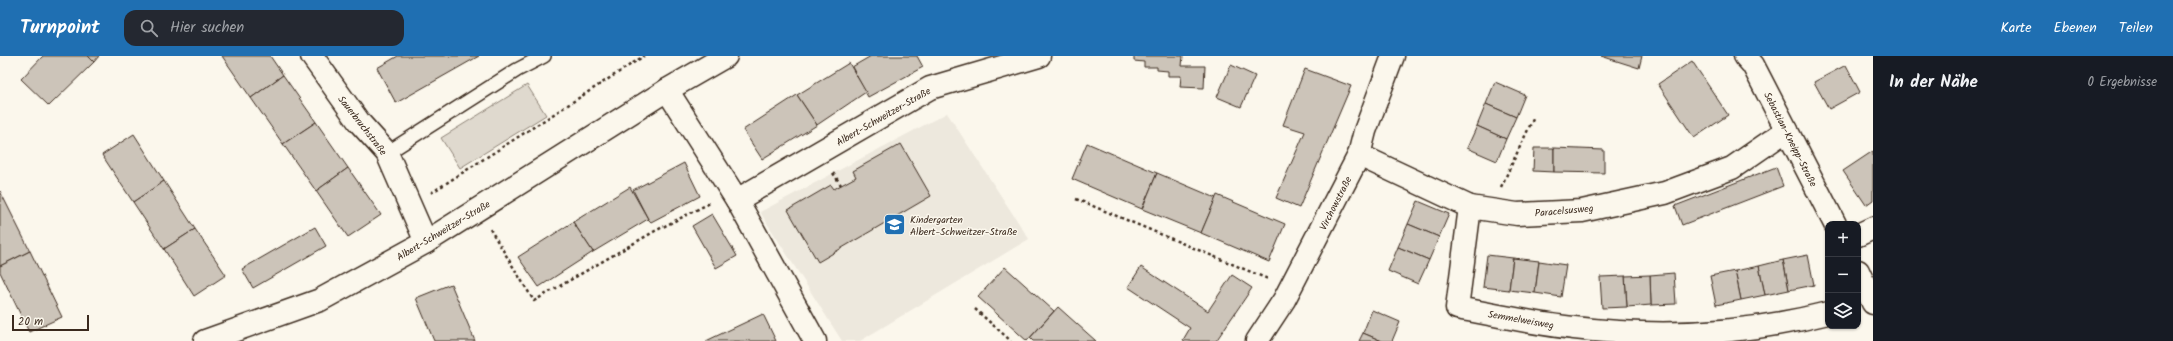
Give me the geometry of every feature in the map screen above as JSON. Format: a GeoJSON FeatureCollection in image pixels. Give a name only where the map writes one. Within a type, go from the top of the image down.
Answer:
{"type":"FeatureCollection","features":[{"type":"Feature","properties":{"kind":"street","name":"Sauerbruchstraße"},"geometry":{"type":"LineString","coordinates":[[312,56],[359,122],[387,153],[426,242]]}},
{"type":"Feature","properties":{"kind":"street","name":"Albert-Schweitzer-Straße"},"geometry":{"type":"LineString","coordinates":[[205,341],[320,300],[426,242],[667,90],[726,56]]}},
{"type":"Feature","properties":{"kind":"street","name":"Albert-Schweitzer-Straße"},"geometry":{"type":"LineString","coordinates":[[734,196],[930,88],[1039,56]]}},
{"type":"Feature","properties":{"kind":"street","name":"Virchowstraße"},"geometry":{"type":"LineString","coordinates":[[1256,341],[1290,288],[1359,155],[1365,131],[1393,56]]}},
{"type":"Feature","properties":{"kind":"street","name":"Sebastian-Kneipp-Straße"},"geometry":{"type":"LineString","coordinates":[[1744,56],[1753,64],[1833,221]]}},
{"type":"Feature","properties":{"kind":"street"},"geometry":{"type":"LineString","coordinates":[[667,90],[734,196],[815,341]]}},
{"type":"Feature","properties":{"kind":"street","name":"Paracelsusweg"},"geometry":{"type":"LineString","coordinates":[[1359,155],[1480,209],[1517,214],[1582,211],[1665,193],[1732,168],[1787,130]]}},
{"type":"Feature","properties":{"kind":"street","name":"Semmelweisweg"},"geometry":{"type":"LineString","coordinates":[[1480,209],[1457,308],[1574,328],[1659,334],[1728,330],[1802,320],[1825,314]]}},
{"type":"Feature","properties":{"kind":"street"},"geometry":{"type":"LineString","coordinates":[[1861,234],[1873,228]]}},
{"type":"Feature","properties":{"kind":"street"},"geometry":{"type":"LineString","coordinates":[[1861,281],[1868,303]]}},
{"type":"Feature","properties":{"kind":"lane"},"geometry":{"type":"LineString","coordinates":[[387,153],[517,70],[544,56]]}},
{"type":"Feature","properties":{"kind":"path"},"geometry":{"type":"LineString","coordinates":[[410,206],[644,56]]}},
{"type":"Feature","properties":{"kind":"path"},"geometry":{"type":"LineString","coordinates":[[1480,209],[1534,117]]}},
{"type":"Feature","properties":{"kind":"path"},"geometry":{"type":"LineString","coordinates":[[477,209],[534,301],[655,231],[734,196]]}},
{"type":"Feature","properties":{"kind":"path"},"geometry":{"type":"LineString","coordinates":[[1076,199],[1290,288]]}},
{"type":"Feature","properties":{"kind":"path"},"geometry":{"type":"LineString","coordinates":[[975,309],[1011,341]]}},
{"type":"Feature","properties":{"kind":"shaded area"},"geometry":{"type":"Polygon","coordinates":[[[527,85],[546,115],[460,168],[441,138],[527,85]]]}},
{"type":"Feature","properties":{"kind":"shaded area","name":"Kindergarten Albert-Schweitzer-Straße"},"geometry":{"type":"Polygon","coordinates":[[[947,113],[1029,239],[860,341],[842,341],[760,212],[947,113]]]}},
{"type":"Feature","properties":{"kind":"building"},"geometry":{"type":"Polygon","coordinates":[[[43,56],[88,56],[94,62],[49,106],[21,79],[43,56]]]}},
{"type":"Feature","properties":{"kind":"building"},"geometry":{"type":"Polygon","coordinates":[[[88,56],[99,56],[94,62],[88,56]]]}},
{"type":"Feature","properties":{"kind":"building"},"geometry":{"type":"Polygon","coordinates":[[[222,56],[270,56],[283,75],[251,98],[222,56]]]}},
{"type":"Feature","properties":{"kind":"building"},"geometry":{"type":"Polygon","coordinates":[[[398,56],[479,56],[396,103],[377,68],[398,56]]]}},
{"type":"Feature","properties":{"kind":"building"},"geometry":{"type":"Polygon","coordinates":[[[871,56],[917,56],[923,67],[868,97],[852,67],[871,56]]]}},
{"type":"Feature","properties":{"kind":"building"},"geometry":{"type":"Polygon","coordinates":[[[1134,56],[1183,56],[1182,66],[1205,66],[1204,88],[1180,87],[1181,76],[1168,76],[1168,71],[1157,70],[1157,67],[1144,67],[1144,62],[1134,61],[1134,56]]]}},
{"type":"Feature","properties":{"kind":"building"},"geometry":{"type":"Polygon","coordinates":[[[1601,56],[1642,56],[1639,68],[1601,56]]]}},
{"type":"Feature","properties":{"kind":"building"},"geometry":{"type":"Polygon","coordinates":[[[1692,61],[1728,115],[1694,138],[1658,84],[1692,61]]]}},
{"type":"Feature","properties":{"kind":"building"},"geometry":{"type":"Polygon","coordinates":[[[849,63],[866,92],[817,125],[797,95],[849,63]]]}},
{"type":"Feature","properties":{"kind":"building"},"geometry":{"type":"Polygon","coordinates":[[[1231,65],[1255,76],[1241,107],[1217,97],[1231,65]]]}},
{"type":"Feature","properties":{"kind":"building"},"geometry":{"type":"Polygon","coordinates":[[[1846,65],[1860,92],[1829,109],[1814,82],[1846,65]]]}},
{"type":"Feature","properties":{"kind":"building"},"geometry":{"type":"Polygon","coordinates":[[[1305,69],[1351,86],[1299,208],[1276,198],[1305,132],[1283,125],[1305,69]]]}},
{"type":"Feature","properties":{"kind":"building"},"geometry":{"type":"Polygon","coordinates":[[[283,75],[316,122],[283,144],[251,98],[283,75]]]}},
{"type":"Feature","properties":{"kind":"building"},"geometry":{"type":"Polygon","coordinates":[[[1495,82],[1525,95],[1516,117],[1486,104],[1495,82]]]}},
{"type":"Feature","properties":{"kind":"building"},"geometry":{"type":"Polygon","coordinates":[[[797,95],[817,125],[762,159],[743,130],[797,95]]]}},
{"type":"Feature","properties":{"kind":"building"},"geometry":{"type":"Polygon","coordinates":[[[1486,104],[1516,117],[1506,139],[1477,126],[1486,104]]]}},
{"type":"Feature","properties":{"kind":"building"},"geometry":{"type":"Polygon","coordinates":[[[316,122],[348,168],[316,191],[283,144],[316,122]]]}},
{"type":"Feature","properties":{"kind":"building"},"geometry":{"type":"Polygon","coordinates":[[[1477,126],[1506,139],[1497,161],[1467,148],[1477,126]]]}},
{"type":"Feature","properties":{"kind":"building"},"geometry":{"type":"Polygon","coordinates":[[[134,134],[164,181],[133,202],[102,155],[134,134]]]}},
{"type":"Feature","properties":{"kind":"building"},"geometry":{"type":"Polygon","coordinates":[[[1087,143],[1157,173],[1142,209],[1072,179],[1087,143]]]}},
{"type":"Feature","properties":{"kind":"building"},"geometry":{"type":"Polygon","coordinates":[[[901,144],[931,196],[818,262],[788,210],[831,185],[834,189],[856,177],[853,171],[901,144]]]}},
{"type":"Feature","properties":{"kind":"building"},"geometry":{"type":"Polygon","coordinates":[[[1534,148],[1554,148],[1554,172],[1533,171],[1534,148]]]}},
{"type":"Feature","properties":{"kind":"building"},"geometry":{"type":"Polygon","coordinates":[[[1554,148],[1604,150],[1604,173],[1554,172],[1554,148]]]}},
{"type":"Feature","properties":{"kind":"building"},"geometry":{"type":"Polygon","coordinates":[[[1873,151],[1873,200],[1866,205],[1843,171],[1873,151]]]}},
{"type":"Feature","properties":{"kind":"building"},"geometry":{"type":"Polygon","coordinates":[[[684,163],[700,196],[651,222],[633,190],[684,163]]]}},
{"type":"Feature","properties":{"kind":"building"},"geometry":{"type":"Polygon","coordinates":[[[1776,167],[1783,186],[1682,225],[1675,206],[1776,167]]]}},
{"type":"Feature","properties":{"kind":"building"},"geometry":{"type":"Polygon","coordinates":[[[348,168],[381,215],[348,237],[316,191],[348,168]]]}},
{"type":"Feature","properties":{"kind":"building"},"geometry":{"type":"Polygon","coordinates":[[[1157,173],[1216,198],[1201,233],[1142,209],[1157,173]]]}},
{"type":"Feature","properties":{"kind":"building"},"geometry":{"type":"Polygon","coordinates":[[[164,181],[195,229],[164,249],[133,202],[164,181]]]}},
{"type":"Feature","properties":{"kind":"building"},"geometry":{"type":"Polygon","coordinates":[[[630,187],[648,219],[593,252],[573,222],[630,187]]]}},
{"type":"Feature","properties":{"kind":"building"},"geometry":{"type":"Polygon","coordinates":[[[0,191],[30,251],[0,266],[0,191]]]}},
{"type":"Feature","properties":{"kind":"building"},"geometry":{"type":"Polygon","coordinates":[[[1217,195],[1285,224],[1269,262],[1201,233],[1217,195]]]}},
{"type":"Feature","properties":{"kind":"building"},"geometry":{"type":"Polygon","coordinates":[[[1418,201],[1449,214],[1439,237],[1408,224],[1418,201]]]}},
{"type":"Feature","properties":{"kind":"building"},"geometry":{"type":"Polygon","coordinates":[[[712,214],[737,256],[716,268],[692,226],[712,214]]]}},
{"type":"Feature","properties":{"kind":"building"},"geometry":{"type":"Polygon","coordinates":[[[573,222],[593,252],[539,287],[518,257],[573,222]]]}},
{"type":"Feature","properties":{"kind":"building"},"geometry":{"type":"Polygon","coordinates":[[[1408,224],[1439,237],[1429,260],[1398,247],[1408,224]]]}},
{"type":"Feature","properties":{"kind":"building"},"geometry":{"type":"Polygon","coordinates":[[[315,227],[326,246],[253,288],[242,269],[315,227]]]}},
{"type":"Feature","properties":{"kind":"building"},"geometry":{"type":"Polygon","coordinates":[[[195,229],[226,275],[194,296],[164,249],[195,229]]]}},
{"type":"Feature","properties":{"kind":"building"},"geometry":{"type":"Polygon","coordinates":[[[1398,247],[1429,260],[1418,284],[1388,271],[1398,247]]]}},
{"type":"Feature","properties":{"kind":"building"},"geometry":{"type":"Polygon","coordinates":[[[30,251],[62,317],[29,332],[0,272],[0,266],[30,251]]]}},
{"type":"Feature","properties":{"kind":"building"},"geometry":{"type":"Polygon","coordinates":[[[1487,255],[1513,258],[1509,290],[1483,287],[1487,255]]]}},
{"type":"Feature","properties":{"kind":"building"},"geometry":{"type":"Polygon","coordinates":[[[1808,255],[1814,285],[1789,290],[1783,260],[1808,255]]]}},
{"type":"Feature","properties":{"kind":"building"},"geometry":{"type":"Polygon","coordinates":[[[1513,258],[1539,261],[1535,293],[1509,290],[1513,258]]]}},
{"type":"Feature","properties":{"kind":"building"},"geometry":{"type":"Polygon","coordinates":[[[1783,260],[1789,290],[1765,295],[1759,266],[1783,260]]]}},
{"type":"Feature","properties":{"kind":"building"},"geometry":{"type":"Polygon","coordinates":[[[1539,261],[1566,265],[1561,297],[1535,293],[1539,261]]]}},
{"type":"Feature","properties":{"kind":"building"},"geometry":{"type":"Polygon","coordinates":[[[1759,266],[1765,295],[1741,300],[1735,271],[1759,266]]]}},
{"type":"Feature","properties":{"kind":"building"},"geometry":{"type":"Polygon","coordinates":[[[1005,267],[1054,311],[1027,341],[978,297],[1005,267]]]}},
{"type":"Feature","properties":{"kind":"building"},"geometry":{"type":"Polygon","coordinates":[[[1141,267],[1208,311],[1232,275],[1252,288],[1216,341],[1185,341],[1183,340],[1190,328],[1128,287],[1141,267]]]}},
{"type":"Feature","properties":{"kind":"building"},"geometry":{"type":"Polygon","coordinates":[[[1735,271],[1741,300],[1716,305],[1710,276],[1735,271]]]}},
{"type":"Feature","properties":{"kind":"building"},"geometry":{"type":"Polygon","coordinates":[[[1674,273],[1676,304],[1651,305],[1650,275],[1674,273]]]}},
{"type":"Feature","properties":{"kind":"building"},"geometry":{"type":"Polygon","coordinates":[[[1650,275],[1651,305],[1627,307],[1625,276],[1650,275]]]}},
{"type":"Feature","properties":{"kind":"building"},"geometry":{"type":"Polygon","coordinates":[[[1625,276],[1627,307],[1602,308],[1600,277],[1625,276]]]}},
{"type":"Feature","properties":{"kind":"building"},"geometry":{"type":"Polygon","coordinates":[[[451,284],[475,341],[434,341],[416,298],[451,284]]]}},
{"type":"Feature","properties":{"kind":"building"},"geometry":{"type":"Polygon","coordinates":[[[1058,307],[1096,341],[1033,341],[1030,338],[1058,307]]]}},
{"type":"Feature","properties":{"kind":"building"},"geometry":{"type":"Polygon","coordinates":[[[1372,310],[1400,322],[1392,341],[1382,341],[1363,333],[1372,310]]]}},
{"type":"Feature","properties":{"kind":"building"},"geometry":{"type":"Polygon","coordinates":[[[763,314],[776,341],[706,341],[763,314]]]}},
{"type":"Feature","properties":{"kind":"building"},"geometry":{"type":"Polygon","coordinates":[[[1363,333],[1382,341],[1359,341],[1363,333]]]}},
{"type":"Feature","properties":{"kind":"place","name":"Kindergarten Albert-Schweitzer-Straße"},"geometry":{"type":"Point","coordinates":[894,225]}}]}
